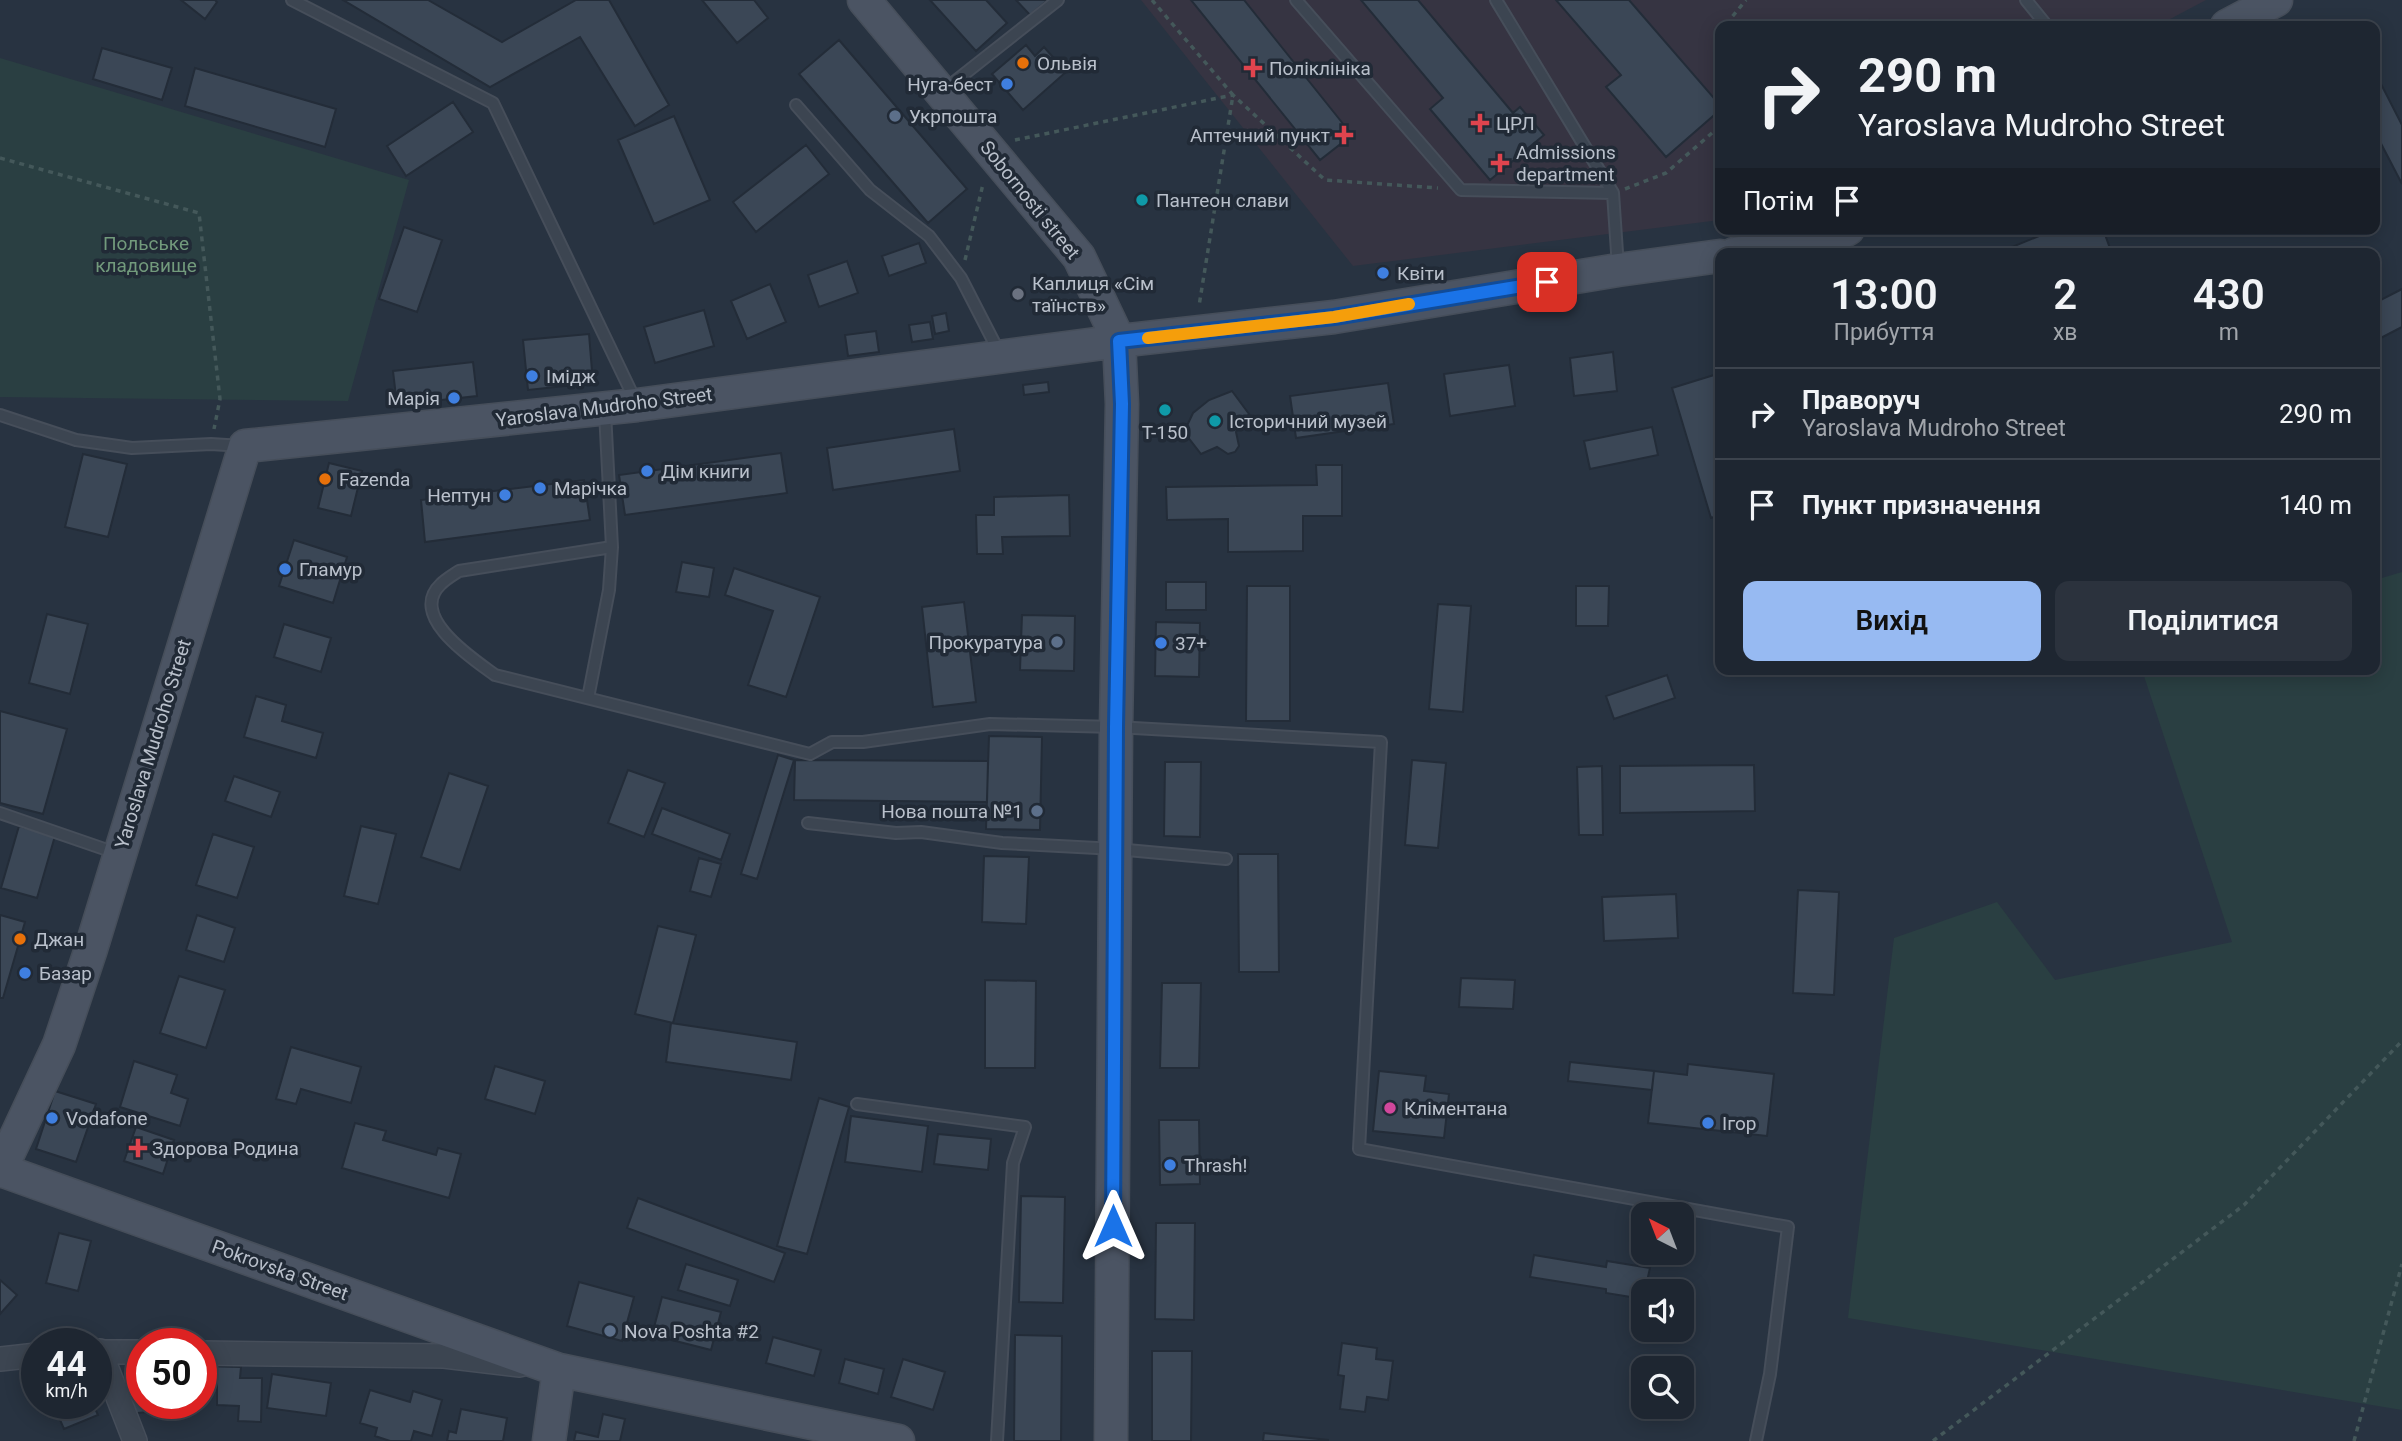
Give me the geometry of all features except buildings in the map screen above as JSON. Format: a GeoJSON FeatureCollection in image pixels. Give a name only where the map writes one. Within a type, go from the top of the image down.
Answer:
{"type":"FeatureCollection","features":[{"type":"Feature","properties":{"kind":"main road","name":"Sobornosti street"},"geometry":{"type":"LineString","coordinates":[[864,0],[1079,257],[1119,341],[1122,404],[1116,727],[1111,1441]]}},
{"type":"Feature","properties":{"kind":"main road"},"geometry":{"type":"LineString","coordinates":[[2235,21],[2263,3]]}},
{"type":"Feature","properties":{"kind":"main road"},"geometry":{"type":"LineString","coordinates":[[1776,248],[1826,241],[1837,235]]}},
{"type":"Feature","properties":{"kind":"main road","name":"Yaroslava Mudroho Street"},"geometry":{"type":"LineString","coordinates":[[0,1171],[60,1045],[245,446],[637,405],[1119,341],[1334,317],[1715,257]]}},
{"type":"Feature","properties":{"kind":"main road","name":"Pokrovska Street"},"geometry":{"type":"LineString","coordinates":[[0,1171],[559,1370],[898,1441]]}},
{"type":"Feature","properties":{"kind":"main road"},"geometry":{"type":"LineString","coordinates":[[549,1441],[559,1370]]}},
{"type":"Feature","properties":{"kind":"street","name":"Pokrovska Street"},"geometry":{"type":"LineString","coordinates":[[217,1353],[444,1356],[559,1370]]}},
{"type":"Feature","properties":{"kind":"street"},"geometry":{"type":"LineString","coordinates":[[0,1359],[21,1357]]}},
{"type":"Feature","properties":{"kind":"street"},"geometry":{"type":"LineString","coordinates":[[112,1385],[135,1441]]}},
{"type":"Feature","properties":{"kind":"lane"},"geometry":{"type":"LineString","coordinates":[[292,0],[493,103],[637,405]]}},
{"type":"Feature","properties":{"kind":"lane"},"geometry":{"type":"LineString","coordinates":[[942,92],[1058,0]]}},
{"type":"Feature","properties":{"kind":"lane"},"geometry":{"type":"LineString","coordinates":[[1296,0],[1461,190],[1613,193]]}},
{"type":"Feature","properties":{"kind":"lane"},"geometry":{"type":"LineString","coordinates":[[1496,0],[1613,193],[1618,270]]}},
{"type":"Feature","properties":{"kind":"lane"},"geometry":{"type":"LineString","coordinates":[[2026,0],[2043,21]]}},
{"type":"Feature","properties":{"kind":"lane"},"geometry":{"type":"LineString","coordinates":[[796,105],[870,190],[929,236],[961,278],[1002,358]]}},
{"type":"Feature","properties":{"kind":"lane"},"geometry":{"type":"LineString","coordinates":[[588,698],[609,590],[612,547],[605,408]]}},
{"type":"Feature","properties":{"kind":"lane"},"geometry":{"type":"LineString","coordinates":[[0,415],[76,440],[132,448],[211,444],[245,446]]}},
{"type":"Feature","properties":{"kind":"lane"},"geometry":{"type":"LineString","coordinates":[[612,547],[459,571],[439,585],[433,599],[433,617],[443,632],[467,655],[495,675],[810,754],[832,742],[863,741],[990,724],[1116,727],[1381,742],[1359,1149],[1788,1227],[1770,1374],[1756,1441]]}},
{"type":"Feature","properties":{"kind":"lane"},"geometry":{"type":"LineString","coordinates":[[0,813],[119,853]]}},
{"type":"Feature","properties":{"kind":"lane"},"geometry":{"type":"LineString","coordinates":[[808,823],[895,833],[921,832],[1002,843],[1116,849],[1226,859]]}},
{"type":"Feature","properties":{"kind":"lane"},"geometry":{"type":"LineString","coordinates":[[857,1104],[1025,1127],[1013,1163],[997,1441]]}},
{"type":"Feature","properties":{"kind":"path"},"geometry":{"type":"LineString","coordinates":[[1152,0],[1233,95],[1325,180],[1461,190]]}},
{"type":"Feature","properties":{"kind":"path"},"geometry":{"type":"LineString","coordinates":[[1732,21],[1732,17],[1746,0]]}},
{"type":"Feature","properties":{"kind":"path"},"geometry":{"type":"LineString","coordinates":[[987,146],[1233,95]]}},
{"type":"Feature","properties":{"kind":"path"},"geometry":{"type":"LineString","coordinates":[[1195,332],[1233,95]]}},
{"type":"Feature","properties":{"kind":"path"},"geometry":{"type":"LineString","coordinates":[[1613,193],[1666,173],[1715,129]]}},
{"type":"Feature","properties":{"kind":"path"},"geometry":{"type":"LineString","coordinates":[[0,158],[199,213],[220,399],[211,444]]}},
{"type":"Feature","properties":{"kind":"path"},"geometry":{"type":"LineString","coordinates":[[961,278],[983,184]]}},
{"type":"Feature","properties":{"kind":"path"},"geometry":{"type":"LineString","coordinates":[[1933,1441],[2244,1205],[2402,1041]]}},
{"type":"Feature","properties":{"kind":"path"},"geometry":{"type":"LineString","coordinates":[[2354,1441],[2402,1265]]}},
{"type":"Feature","properties":{"kind":"shaded area","name":"ЦРЛ"},"geometry":{"type":"Polygon","coordinates":[[[1141,0],[2206,0],[2166,21],[1715,21],[1715,221],[1353,266],[1141,0]]]}},
{"type":"Feature","properties":{"kind":"green space","name":"Польське кладовище"},"geometry":{"type":"Polygon","coordinates":[[[0,58],[409,180],[348,401],[0,397],[0,58]]]}},
{"type":"Feature","properties":{"kind":"green space"},"geometry":{"type":"Polygon","coordinates":[[[2402,572],[2402,1410],[1848,1318],[1894,938],[1997,902],[2055,980],[2232,942],[2144,675],[2380,675],[2380,579],[2402,572]]]}},
{"type":"Feature","properties":{"kind":"slow traffic"},"geometry":{"type":"LineString","coordinates":[[1148,338],[1334,317],[1409,304]]}},
{"type":"Feature","properties":{"kind":"place","name":"Ольвія"},"geometry":{"type":"Point","coordinates":[1023,63]}},
{"type":"Feature","properties":{"kind":"place","name":"Поліклініка"},"geometry":{"type":"Point","coordinates":[1253,68]}},
{"type":"Feature","properties":{"kind":"place","name":"Нуга-бест"},"geometry":{"type":"Point","coordinates":[1007,84]}},
{"type":"Feature","properties":{"kind":"place","name":"Укрпошта"},"geometry":{"type":"Point","coordinates":[895,116]}},
{"type":"Feature","properties":{"kind":"place","name":"ЦРЛ"},"geometry":{"type":"Point","coordinates":[1480,123]}},
{"type":"Feature","properties":{"kind":"place","name":"Аптечний пункт"},"geometry":{"type":"Point","coordinates":[1344,135]}},
{"type":"Feature","properties":{"kind":"place","name":"Admissions department"},"geometry":{"type":"Point","coordinates":[1500,163]}},
{"type":"Feature","properties":{"kind":"place","name":"Пантеон слави"},"geometry":{"type":"Point","coordinates":[1142,200]}},
{"type":"Feature","properties":{"kind":"place","name":"Квіти"},"geometry":{"type":"Point","coordinates":[1383,273]}},
{"type":"Feature","properties":{"kind":"place","name":"Каплиця «Сім таїнств»"},"geometry":{"type":"Point","coordinates":[1018,294]}},
{"type":"Feature","properties":{"kind":"place","name":"Імідж"},"geometry":{"type":"Point","coordinates":[532,376]}},
{"type":"Feature","properties":{"kind":"place","name":"Марія"},"geometry":{"type":"Point","coordinates":[454,398]}},
{"type":"Feature","properties":{"kind":"place","name":"Т-150"},"geometry":{"type":"Point","coordinates":[1165,410]}},
{"type":"Feature","properties":{"kind":"place","name":"Історичний музей"},"geometry":{"type":"Point","coordinates":[1215,421]}},
{"type":"Feature","properties":{"kind":"place","name":"Дім книги"},"geometry":{"type":"Point","coordinates":[647,471]}},
{"type":"Feature","properties":{"kind":"place","name":"Fazenda"},"geometry":{"type":"Point","coordinates":[325,479]}},
{"type":"Feature","properties":{"kind":"place","name":"Марічка"},"geometry":{"type":"Point","coordinates":[540,488]}},
{"type":"Feature","properties":{"kind":"place","name":"Нептун"},"geometry":{"type":"Point","coordinates":[505,495]}},
{"type":"Feature","properties":{"kind":"place","name":"Гламур"},"geometry":{"type":"Point","coordinates":[285,569]}},
{"type":"Feature","properties":{"kind":"place","name":"Прокуратура"},"geometry":{"type":"Point","coordinates":[1057,642]}},
{"type":"Feature","properties":{"kind":"place","name":"37+"},"geometry":{"type":"Point","coordinates":[1161,643]}},
{"type":"Feature","properties":{"kind":"place","name":"Нова пошта №1"},"geometry":{"type":"Point","coordinates":[1037,811]}},
{"type":"Feature","properties":{"kind":"place","name":"Джан"},"geometry":{"type":"Point","coordinates":[20,939]}},
{"type":"Feature","properties":{"kind":"place","name":"Базар"},"geometry":{"type":"Point","coordinates":[25,973]}},
{"type":"Feature","properties":{"kind":"place","name":"Кліментана"},"geometry":{"type":"Point","coordinates":[1390,1108]}},
{"type":"Feature","properties":{"kind":"place","name":"Vodafone"},"geometry":{"type":"Point","coordinates":[52,1118]}},
{"type":"Feature","properties":{"kind":"place","name":"Ігор"},"geometry":{"type":"Point","coordinates":[1708,1123]}},
{"type":"Feature","properties":{"kind":"place","name":"Здорова Родина"},"geometry":{"type":"Point","coordinates":[138,1148]}},
{"type":"Feature","properties":{"kind":"place","name":"Thrash!"},"geometry":{"type":"Point","coordinates":[1170,1165]}},
{"type":"Feature","properties":{"kind":"place","name":"Nova Poshta #2"},"geometry":{"type":"Point","coordinates":[610,1331]}},
{"type":"Feature","properties":{"kind":"route"},"geometry":{"type":"LineString","coordinates":[[1113,1226],[1116,727],[1122,404],[1119,341],[1334,317],[1547,282]]}}]}
